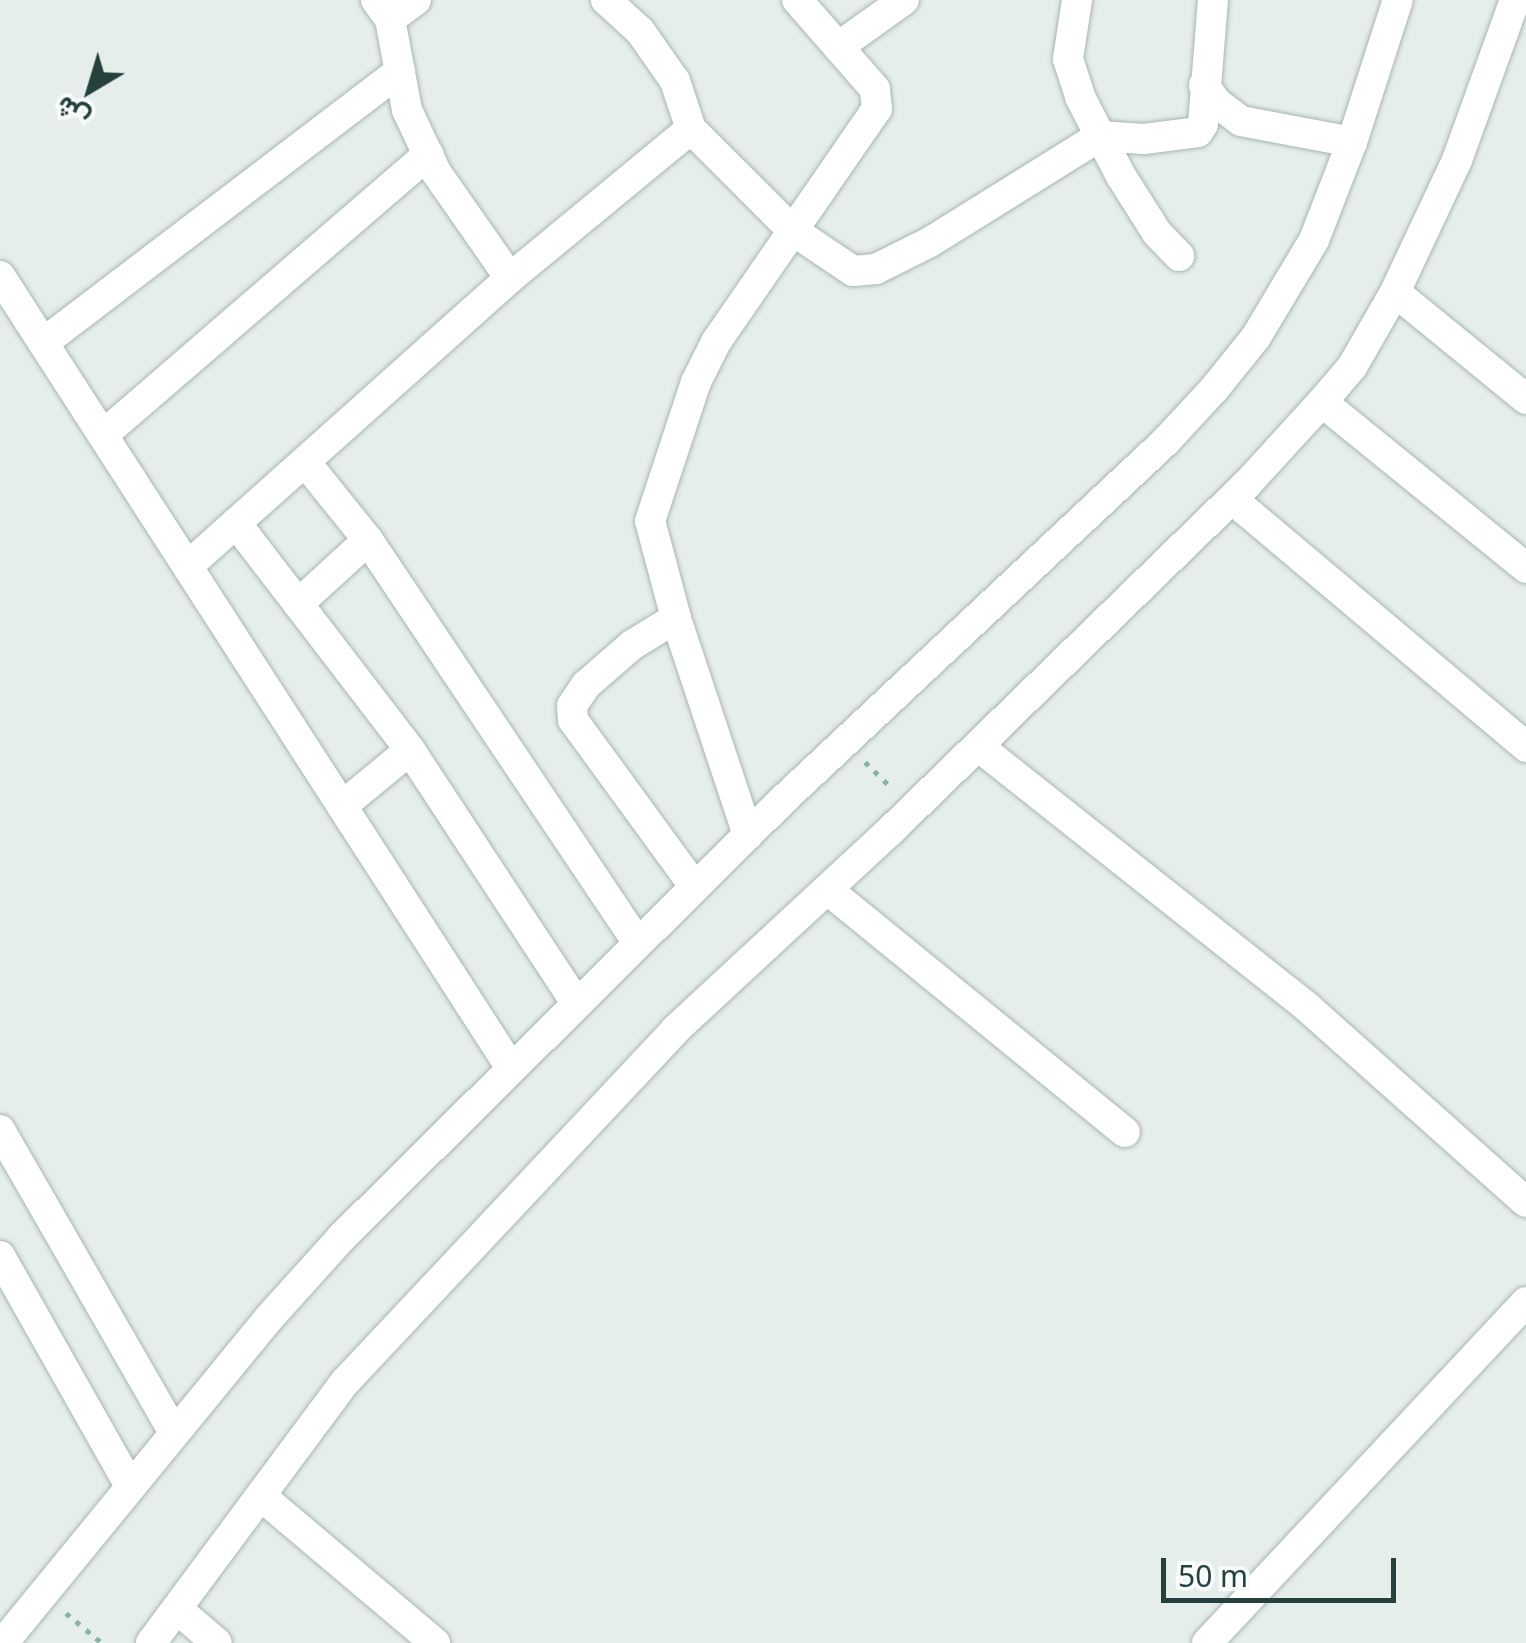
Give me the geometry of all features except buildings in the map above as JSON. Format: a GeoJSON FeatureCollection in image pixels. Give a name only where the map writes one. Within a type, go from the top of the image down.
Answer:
{"type":"FeatureCollection","features":[{"type":"Feature","properties":{"kind":"street"},"geometry":{"type":"LineString","coordinates":[[416,0],[383,10],[408,110],[428,154],[510,278]]}},
{"type":"Feature","properties":{"kind":"street"},"geometry":{"type":"LineString","coordinates":[[606,0],[640,31],[675,81],[691,129],[792,230],[853,271],[876,268],[930,242],[1100,136],[1191,136],[1203,124],[1212,0]]}},
{"type":"Feature","properties":{"kind":"street"},"geometry":{"type":"LineString","coordinates":[[748,835],[676,618],[652,534],[653,507],[696,382],[716,342],[877,108],[875,89],[798,0]]}},
{"type":"Feature","properties":{"kind":"street"},"geometry":{"type":"LineString","coordinates":[[838,46],[904,0]]}},
{"type":"Feature","properties":{"kind":"street"},"geometry":{"type":"LineString","coordinates":[[1077,0],[1068,59],[1080,97],[1157,233],[1179,256]]}},
{"type":"Feature","properties":{"kind":"street"},"geometry":{"type":"LineString","coordinates":[[4,1643],[300,1282],[638,942],[1166,440],[1215,388],[1288,288],[1314,240],[1352,142],[1398,0]]}},
{"type":"Feature","properties":{"kind":"street"},"geometry":{"type":"LineString","coordinates":[[151,1643],[346,1382],[675,1030],[828,890],[1232,499],[1352,367],[1395,292],[1458,160],[1515,0]]}},
{"type":"Feature","properties":{"kind":"street"},"geometry":{"type":"LineString","coordinates":[[44,343],[400,72]]}},
{"type":"Feature","properties":{"kind":"street"},"geometry":{"type":"LineString","coordinates":[[1204,85],[1217,103],[1241,121],[1352,142]]}},
{"type":"Feature","properties":{"kind":"street"},"geometry":{"type":"LineString","coordinates":[[188,566],[510,278],[691,129]]}},
{"type":"Feature","properties":{"kind":"street"},"geometry":{"type":"LineString","coordinates":[[103,435],[428,154]]}},
{"type":"Feature","properties":{"kind":"street"},"geometry":{"type":"LineString","coordinates":[[0,276],[511,1068]]}},
{"type":"Feature","properties":{"kind":"street"},"geometry":{"type":"LineString","coordinates":[[1395,292],[1526,399]]}},
{"type":"Feature","properties":{"kind":"street"},"geometry":{"type":"LineString","coordinates":[[1322,402],[1526,568]]}},
{"type":"Feature","properties":{"kind":"street"},"geometry":{"type":"LineString","coordinates":[[306,463],[368,540],[638,942]]}},
{"type":"Feature","properties":{"kind":"street"},"geometry":{"type":"LineString","coordinates":[[1232,499],[1526,747]]}},
{"type":"Feature","properties":{"kind":"street"},"geometry":{"type":"LineString","coordinates":[[236,523],[410,750],[576,1003]]}},
{"type":"Feature","properties":{"kind":"street"},"geometry":{"type":"LineString","coordinates":[[298,604],[368,540]]}},
{"type":"Feature","properties":{"kind":"street"},"geometry":{"type":"LineString","coordinates":[[676,618],[632,645],[586,685],[572,706],[573,720],[695,887]]}},
{"type":"Feature","properties":{"kind":"street"},"geometry":{"type":"LineString","coordinates":[[978,746],[1307,1007],[1526,1202]]}},
{"type":"Feature","properties":{"kind":"street"},"geometry":{"type":"LineString","coordinates":[[342,806],[410,750]]}},
{"type":"Feature","properties":{"kind":"street"},"geometry":{"type":"LineString","coordinates":[[828,890],[1125,1132]]}},
{"type":"Feature","properties":{"kind":"street"},"geometry":{"type":"LineString","coordinates":[[0,1130],[174,1432]]}},
{"type":"Feature","properties":{"kind":"street"},"geometry":{"type":"LineString","coordinates":[[0,1256],[130,1486]]}},
{"type":"Feature","properties":{"kind":"street"},"geometry":{"type":"LineString","coordinates":[[1208,1643],[1526,1302]]}},
{"type":"Feature","properties":{"kind":"street"},"geometry":{"type":"LineString","coordinates":[[261,1496],[435,1643]]}},
{"type":"Feature","properties":{"kind":"street"},"geometry":{"type":"LineString","coordinates":[[177,1609],[217,1643]]}},
{"type":"Feature","properties":{"kind":"path"},"geometry":{"type":"LineString","coordinates":[[77,1622],[102,1643]]}}]}
